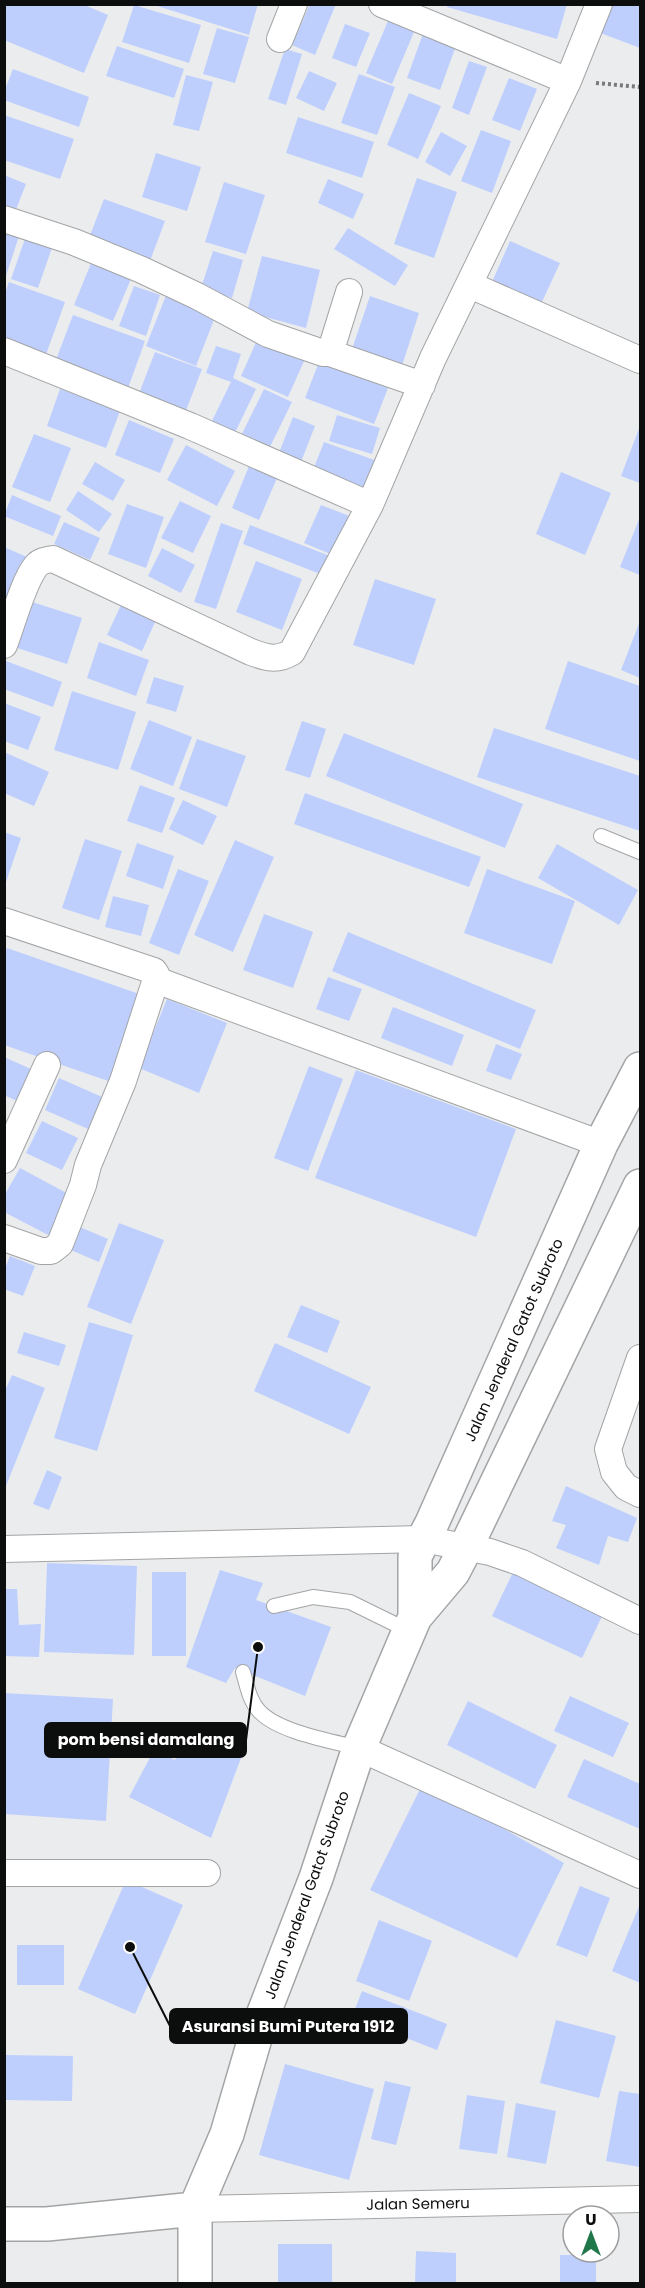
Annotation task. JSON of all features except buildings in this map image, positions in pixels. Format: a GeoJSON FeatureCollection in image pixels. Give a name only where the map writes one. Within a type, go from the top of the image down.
{"type":"FeatureCollection","features":[{"type":"Feature","properties":{"kind":"main road","name":"Jalan Jenderal Gatot Subroto"},"geometry":{"type":"LineString","coordinates":[[412,1624],[415,1556],[437,1512],[601,1144],[640,1069]]}},
{"type":"Feature","properties":{"kind":"main road","name":"Jalan Jenderal Gatot Subroto"},"geometry":{"type":"LineString","coordinates":[[195,2209],[227,2134],[258,2028],[316,1878],[359,1748],[412,1624],[453,1572],[465,1549],[640,1186]]}},
{"type":"Feature","properties":{"kind":"main road"},"geometry":{"type":"LineString","coordinates":[[4,2224],[47,2224],[195,2209],[195,2283]]}},
{"type":"Feature","properties":{"kind":"street"},"geometry":{"type":"LineString","coordinates":[[280,39],[294,4]]}},
{"type":"Feature","properties":{"kind":"street"},"geometry":{"type":"LineString","coordinates":[[382,4],[568,81]]}},
{"type":"Feature","properties":{"kind":"street"},"geometry":{"type":"LineString","coordinates":[[4,645],[29,578],[37,565],[45,560],[53,559],[251,652],[269,658],[283,657],[291,652],[370,505],[433,358],[568,81],[599,4]]}},
{"type":"Feature","properties":{"kind":"street"},"geometry":{"type":"LineString","coordinates":[[4,219],[74,242],[163,279],[268,334],[322,353],[330,353],[422,386]]}},
{"type":"Feature","properties":{"kind":"street"},"geometry":{"type":"LineString","coordinates":[[470,285],[640,360]]}},
{"type":"Feature","properties":{"kind":"street"},"geometry":{"type":"LineString","coordinates":[[330,353],[349,292]]}},
{"type":"Feature","properties":{"kind":"street"},"geometry":{"type":"LineString","coordinates":[[4,351],[190,426],[370,505]]}},
{"type":"Feature","properties":{"kind":"street"},"geometry":{"type":"LineString","coordinates":[[4,921],[154,971],[157,976],[123,1081],[94,1148],[83,1185],[60,1244],[51,1251],[41,1251],[4,1238]]}},
{"type":"Feature","properties":{"kind":"street"},"geometry":{"type":"LineString","coordinates":[[156,980],[601,1144]]}},
{"type":"Feature","properties":{"kind":"street"},"geometry":{"type":"LineString","coordinates":[[4,1160],[47,1065]]}},
{"type":"Feature","properties":{"kind":"street"},"geometry":{"type":"LineString","coordinates":[[640,1358],[608,1449],[614,1472],[626,1487],[640,1494]]}},
{"type":"Feature","properties":{"kind":"street"},"geometry":{"type":"LineString","coordinates":[[4,1549],[423,1539],[465,1549],[490,1552],[522,1563],[640,1621]]}},
{"type":"Feature","properties":{"kind":"street"},"geometry":{"type":"LineString","coordinates":[[359,1748],[640,1875]]}},
{"type":"Feature","properties":{"kind":"street"},"geometry":{"type":"LineString","coordinates":[[4,1873],[207,1873]]}},
{"type":"Feature","properties":{"kind":"street","name":"Jalan Semeru"},"geometry":{"type":"LineString","coordinates":[[195,2209],[640,2199]]}},
{"type":"Feature","properties":{"kind":"lane"},"geometry":{"type":"LineString","coordinates":[[601,836],[640,852]]}},
{"type":"Feature","properties":{"kind":"lane"},"geometry":{"type":"LineString","coordinates":[[274,1606],[314,1597],[350,1602],[412,1624]]}},
{"type":"Feature","properties":{"kind":"lane"},"geometry":{"type":"LineString","coordinates":[[243,1672],[249,1696],[259,1712],[288,1730],[359,1748]]}},
{"type":"Feature","properties":{"kind":"path"},"geometry":{"type":"LineString","coordinates":[[568,81],[640,87]]}},
{"type":"Feature","properties":{"kind":"place","name":"pom bensi damalang"},"geometry":{"type":"Point","coordinates":[258,1647]}},
{"type":"Feature","properties":{"kind":"place","name":"Asuransi Bumi Putera 1912"},"geometry":{"type":"Point","coordinates":[130,1947]}}]}
